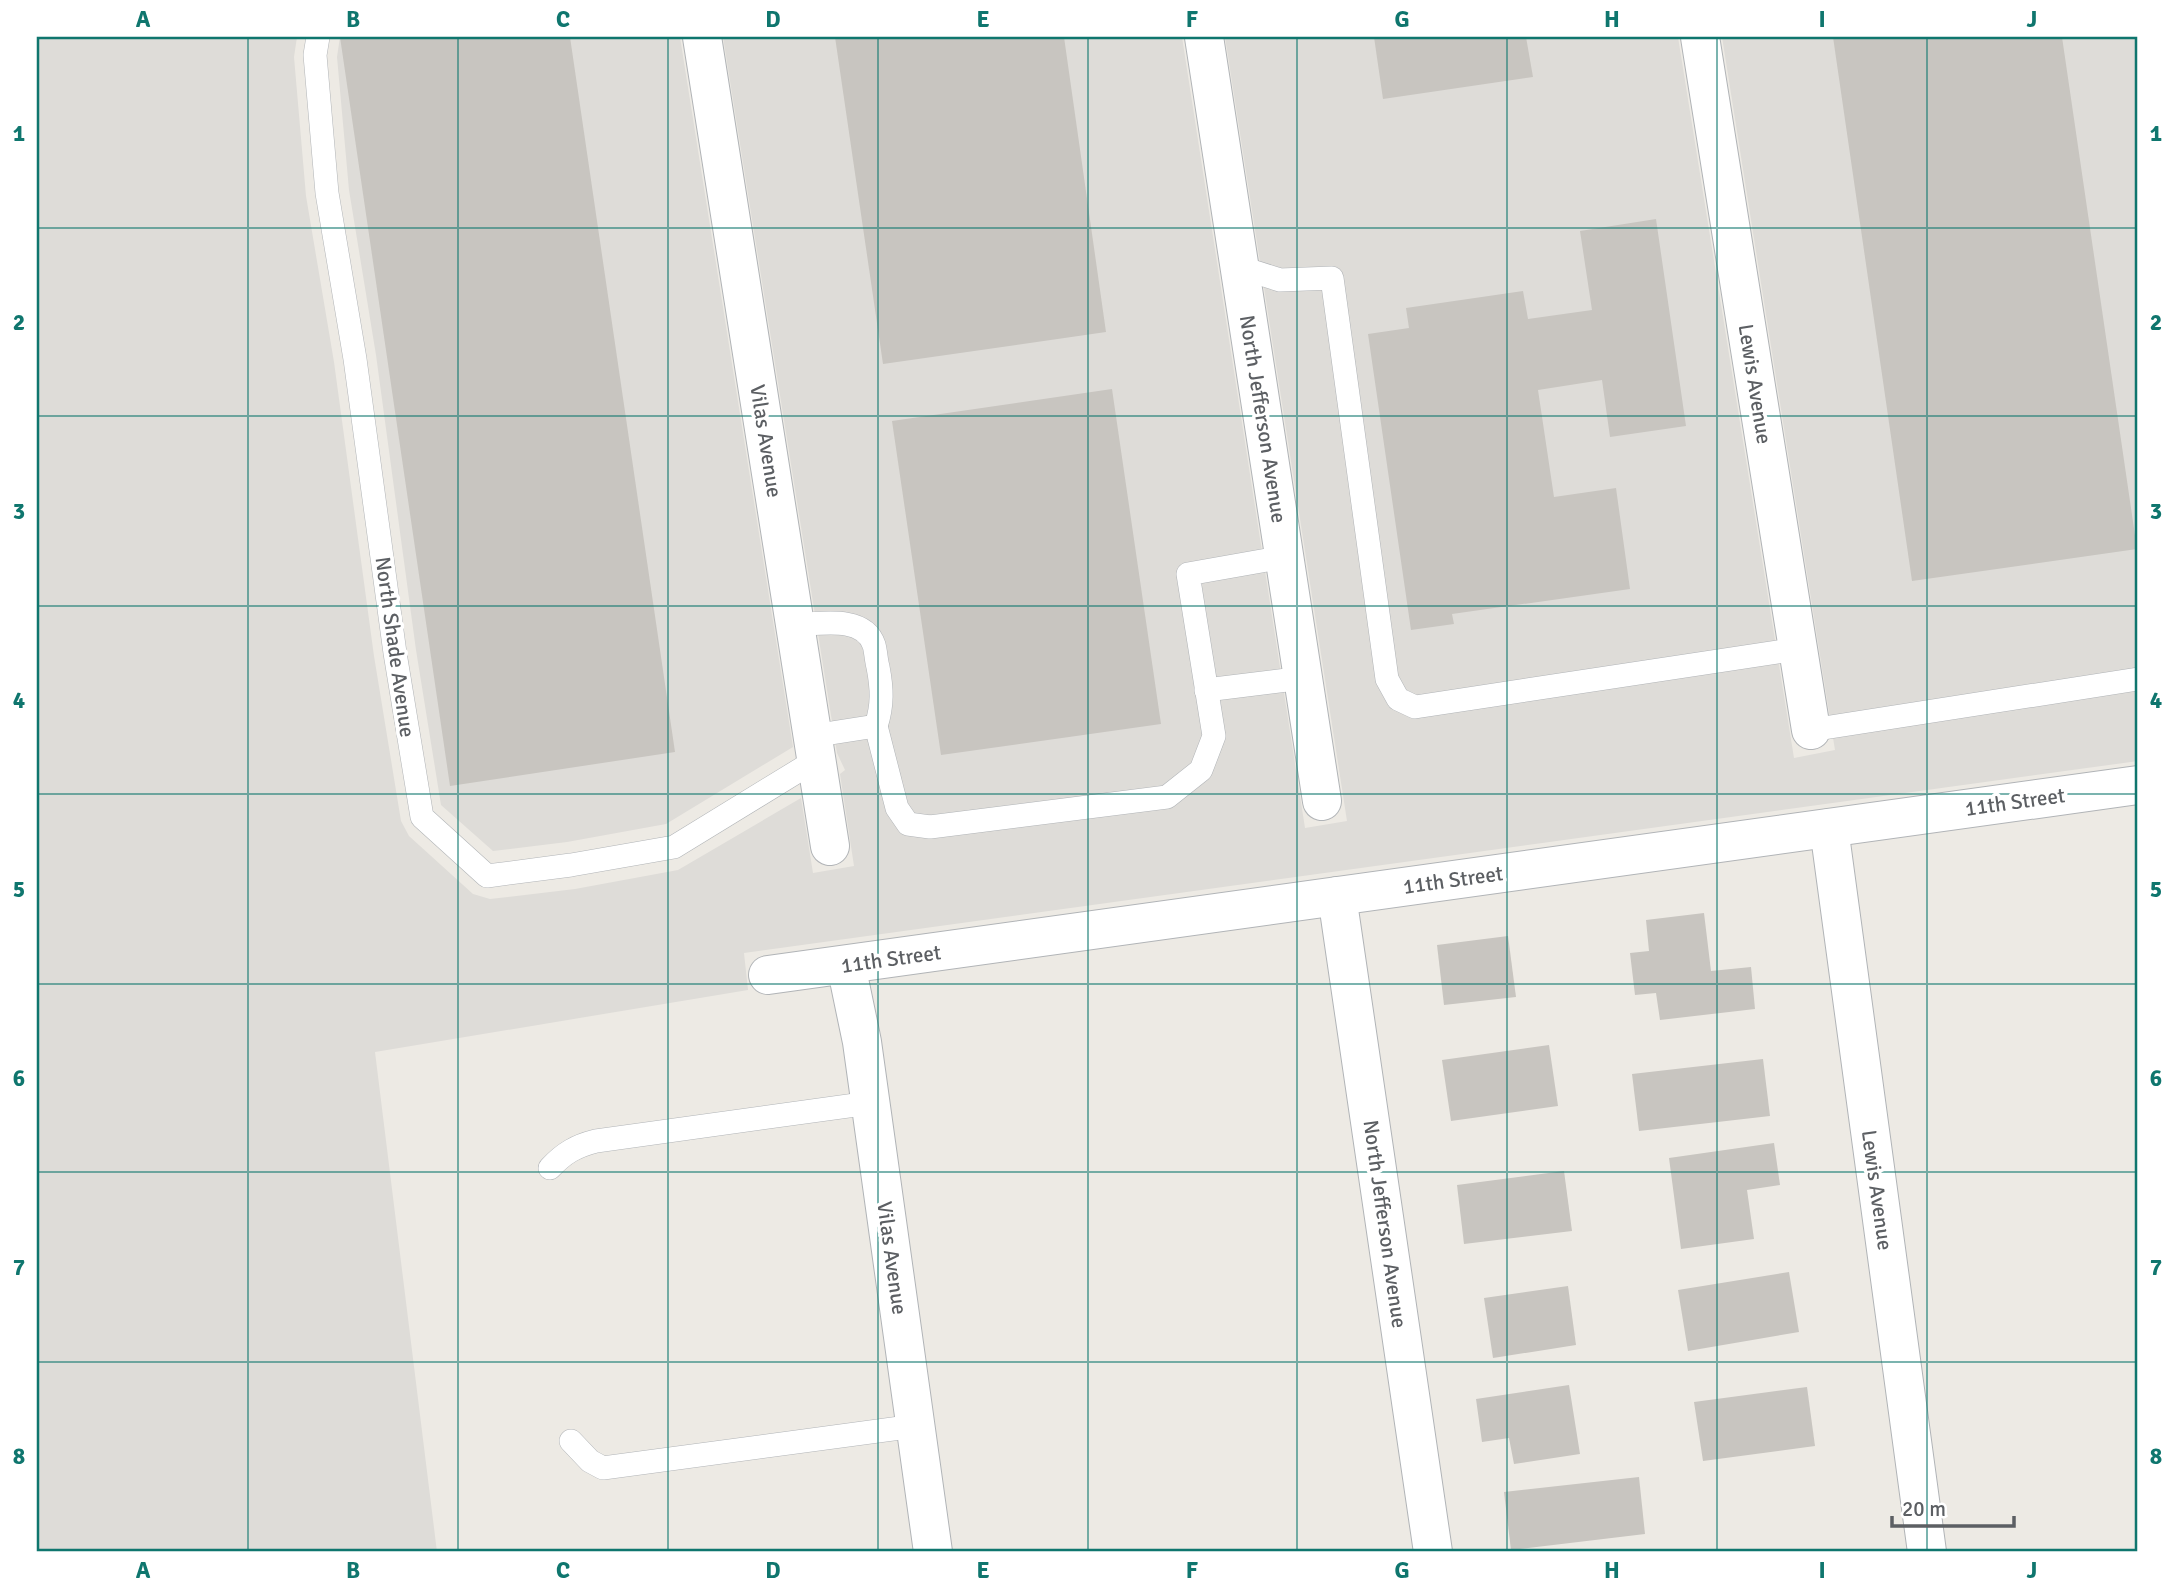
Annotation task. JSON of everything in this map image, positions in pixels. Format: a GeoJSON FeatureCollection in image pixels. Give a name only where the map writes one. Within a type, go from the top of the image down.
{"type":"FeatureCollection","features":[{"type":"Feature","properties":{"kind":"street","name":"Vilas Avenue"},"geometry":{"type":"LineString","coordinates":[[702,37],[830,846]]}},
{"type":"Feature","properties":{"kind":"street","name":"North Jefferson Avenue"},"geometry":{"type":"LineString","coordinates":[[1204,37],[1322,801]]}},
{"type":"Feature","properties":{"kind":"street","name":"Lewis Avenue"},"geometry":{"type":"LineString","coordinates":[[1700,37],[1811,730]]}},
{"type":"Feature","properties":{"kind":"street","name":"11th Street"},"geometry":{"type":"LineString","coordinates":[[768,975],[2138,785]]}},
{"type":"Feature","properties":{"kind":"street","name":"Lewis Avenue"},"geometry":{"type":"LineString","coordinates":[[1829,828],[1927,1552]]}},
{"type":"Feature","properties":{"kind":"street","name":"North Jefferson Avenue"},"geometry":{"type":"LineString","coordinates":[[1337,896],[1433,1552]]}},
{"type":"Feature","properties":{"kind":"street","name":"Vilas Avenue"},"geometry":{"type":"LineString","coordinates":[[846,965],[862,1042],[933,1552]]}},
{"type":"Feature","properties":{"kind":"lane","name":"North Shade Avenue"},"geometry":{"type":"LineString","coordinates":[[318,37],[315,55],[327,193],[355,359],[395,653],[422,817],[487,876],[674,847],[814,748]]}},
{"type":"Feature","properties":{"kind":"lane"},"geometry":{"type":"LineString","coordinates":[[1240,267],[1280,280],[1332,278],[1387,680],[1398,699],[1415,706],[1797,649]]}},
{"type":"Feature","properties":{"kind":"lane"},"geometry":{"type":"LineString","coordinates":[[796,625],[843,623],[861,629],[873,643],[882,707],[876,726],[897,808],[908,824],[930,827],[1167,797],[1201,771],[1214,736],[1188,574],[1284,557]]}},
{"type":"Feature","properties":{"kind":"lane"},"geometry":{"type":"LineString","coordinates":[[1206,690],[1303,677]]}},
{"type":"Feature","properties":{"kind":"lane"},"geometry":{"type":"LineString","coordinates":[[1811,730],[2138,679]]}},
{"type":"Feature","properties":{"kind":"lane"},"geometry":{"type":"LineString","coordinates":[[814,748],[876,726]]}},
{"type":"Feature","properties":{"kind":"lane"},"geometry":{"type":"LineString","coordinates":[[550,1168],[562,1155],[577,1145],[596,1141],[870,1103]]}},
{"type":"Feature","properties":{"kind":"lane"},"geometry":{"type":"LineString","coordinates":[[571,1441],[590,1461],[603,1468],[915,1426]]}},
{"type":"Feature","properties":{"kind":"shaded area"},"geometry":{"type":"Polygon","coordinates":[[[37,37],[297,37],[294,57],[306,196],[334,362],[374,656],[401,821],[409,836],[473,894],[490,899],[575,889],[678,870],[801,798],[813,873],[854,866],[840,774],[845,770],[837,753],[723,37],[1182,37],[1305,828],[1347,821],[1225,37],[1678,37],[1794,758],[1835,750],[1722,37],[2138,37],[2138,761],[744,953],[748,990],[375,1052],[437,1552],[37,1552],[37,37]]]}},
{"type":"Feature","properties":{"kind":"shaded area"},"geometry":{"type":"Polygon","coordinates":[[[340,37],[680,37],[793,747],[666,824],[567,842],[493,851],[441,805],[416,650],[376,355],[349,190],[337,57],[340,37]]]}},
{"type":"Feature","properties":{"kind":"building"},"geometry":{"type":"Polygon","coordinates":[[[340,37],[570,37],[675,752],[450,786],[340,37]]]}},
{"type":"Feature","properties":{"kind":"building"},"geometry":{"type":"Polygon","coordinates":[[[835,37],[1064,37],[1106,332],[883,364],[835,37]]]}},
{"type":"Feature","properties":{"kind":"building"},"geometry":{"type":"Polygon","coordinates":[[[1374,37],[1526,37],[1533,77],[1383,99],[1374,37]]]}},
{"type":"Feature","properties":{"kind":"building"},"geometry":{"type":"Polygon","coordinates":[[[1833,37],[2062,37],[2137,549],[1912,581],[1833,37]]]}},
{"type":"Feature","properties":{"kind":"building"},"geometry":{"type":"Polygon","coordinates":[[[1656,219],[1686,426],[1610,437],[1602,380],[1538,390],[1554,497],[1616,488],[1630,589],[1452,614],[1454,624],[1411,630],[1368,334],[1409,328],[1406,308],[1523,291],[1528,319],[1592,310],[1580,231],[1656,219]]]}},
{"type":"Feature","properties":{"kind":"building"},"geometry":{"type":"Polygon","coordinates":[[[1112,389],[1161,724],[941,755],[892,421],[1112,389]]]}},
{"type":"Feature","properties":{"kind":"building"},"geometry":{"type":"Polygon","coordinates":[[[1704,913],[1711,971],[1751,967],[1755,1009],[1660,1020],[1656,993],[1635,995],[1630,953],[1649,951],[1646,920],[1704,913]]]}},
{"type":"Feature","properties":{"kind":"building"},"geometry":{"type":"Polygon","coordinates":[[[1508,936],[1516,997],[1444,1005],[1437,945],[1508,936]]]}},
{"type":"Feature","properties":{"kind":"building"},"geometry":{"type":"Polygon","coordinates":[[[1549,1045],[1558,1106],[1451,1121],[1442,1060],[1549,1045]]]}},
{"type":"Feature","properties":{"kind":"building"},"geometry":{"type":"Polygon","coordinates":[[[1763,1059],[1770,1116],[1639,1131],[1632,1074],[1763,1059]]]}},
{"type":"Feature","properties":{"kind":"building"},"geometry":{"type":"Polygon","coordinates":[[[1774,1143],[1780,1185],[1747,1190],[1754,1239],[1681,1249],[1669,1158],[1774,1143]]]}},
{"type":"Feature","properties":{"kind":"building"},"geometry":{"type":"Polygon","coordinates":[[[1564,1171],[1572,1231],[1464,1244],[1457,1185],[1564,1171]]]}},
{"type":"Feature","properties":{"kind":"building"},"geometry":{"type":"Polygon","coordinates":[[[1789,1272],[1799,1332],[1688,1351],[1678,1290],[1789,1272]]]}},
{"type":"Feature","properties":{"kind":"building"},"geometry":{"type":"Polygon","coordinates":[[[1568,1286],[1576,1345],[1493,1358],[1484,1298],[1568,1286]]]}},
{"type":"Feature","properties":{"kind":"building"},"geometry":{"type":"Polygon","coordinates":[[[1569,1385],[1580,1454],[1514,1464],[1509,1438],[1482,1442],[1476,1399],[1569,1385]]]}},
{"type":"Feature","properties":{"kind":"building"},"geometry":{"type":"Polygon","coordinates":[[[1807,1387],[1815,1446],[1703,1461],[1694,1402],[1807,1387]]]}},
{"type":"Feature","properties":{"kind":"building"},"geometry":{"type":"Polygon","coordinates":[[[1639,1477],[1645,1534],[1511,1550],[1504,1492],[1639,1477]]]}}]}
